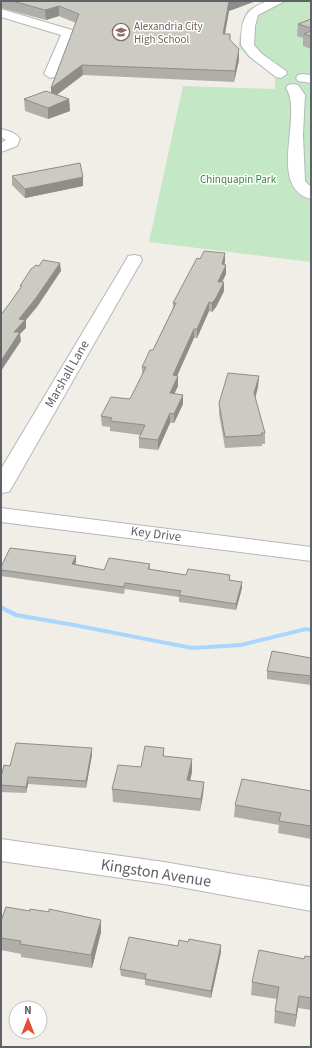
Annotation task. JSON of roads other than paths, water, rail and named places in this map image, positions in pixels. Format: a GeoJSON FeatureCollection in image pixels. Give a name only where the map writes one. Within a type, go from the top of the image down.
{"type":"FeatureCollection","features":[{"type":"Feature","properties":{"kind":"street"},"geometry":{"type":"LineString","coordinates":[[279,1],[255,10],[251,15],[247,44],[252,53],[277,69],[281,74]]}},
{"type":"Feature","properties":{"kind":"street"},"geometry":{"type":"LineString","coordinates":[[1,13],[68,33],[50,74]]}},
{"type":"Feature","properties":{"kind":"street"},"geometry":{"type":"LineString","coordinates":[[268,79],[281,74],[293,75],[297,83],[296,176],[298,185],[311,194]]}},
{"type":"Feature","properties":{"kind":"street"},"geometry":{"type":"LineString","coordinates":[[1,133],[8,134],[13,139],[12,143],[1,148]]}},
{"type":"Feature","properties":{"kind":"street","name":"Marshall Lane"},"geometry":{"type":"LineString","coordinates":[[1,487],[134,260]]}},
{"type":"Feature","properties":{"kind":"street","name":"Key Drive"},"geometry":{"type":"LineString","coordinates":[[1,515],[311,554]]}},
{"type":"Feature","properties":{"kind":"street","name":"Kingston Avenue"},"geometry":{"type":"LineString","coordinates":[[1,850],[164,873],[311,900]]}},
{"type":"Feature","properties":{"kind":"waterway"},"geometry":{"type":"LineString","coordinates":[[1,607],[15,615],[192,648],[241,645],[306,629],[311,630]]}},
{"type":"Feature","properties":{"kind":"place","name":"Alexandria City High School"},"geometry":{"type":"Point","coordinates":[121,32]}},
{"type":"Feature","properties":{"kind":"park label","name":"Chinquapin Park"},"geometry":{"type":"Point","coordinates":[238,179]}}]}
